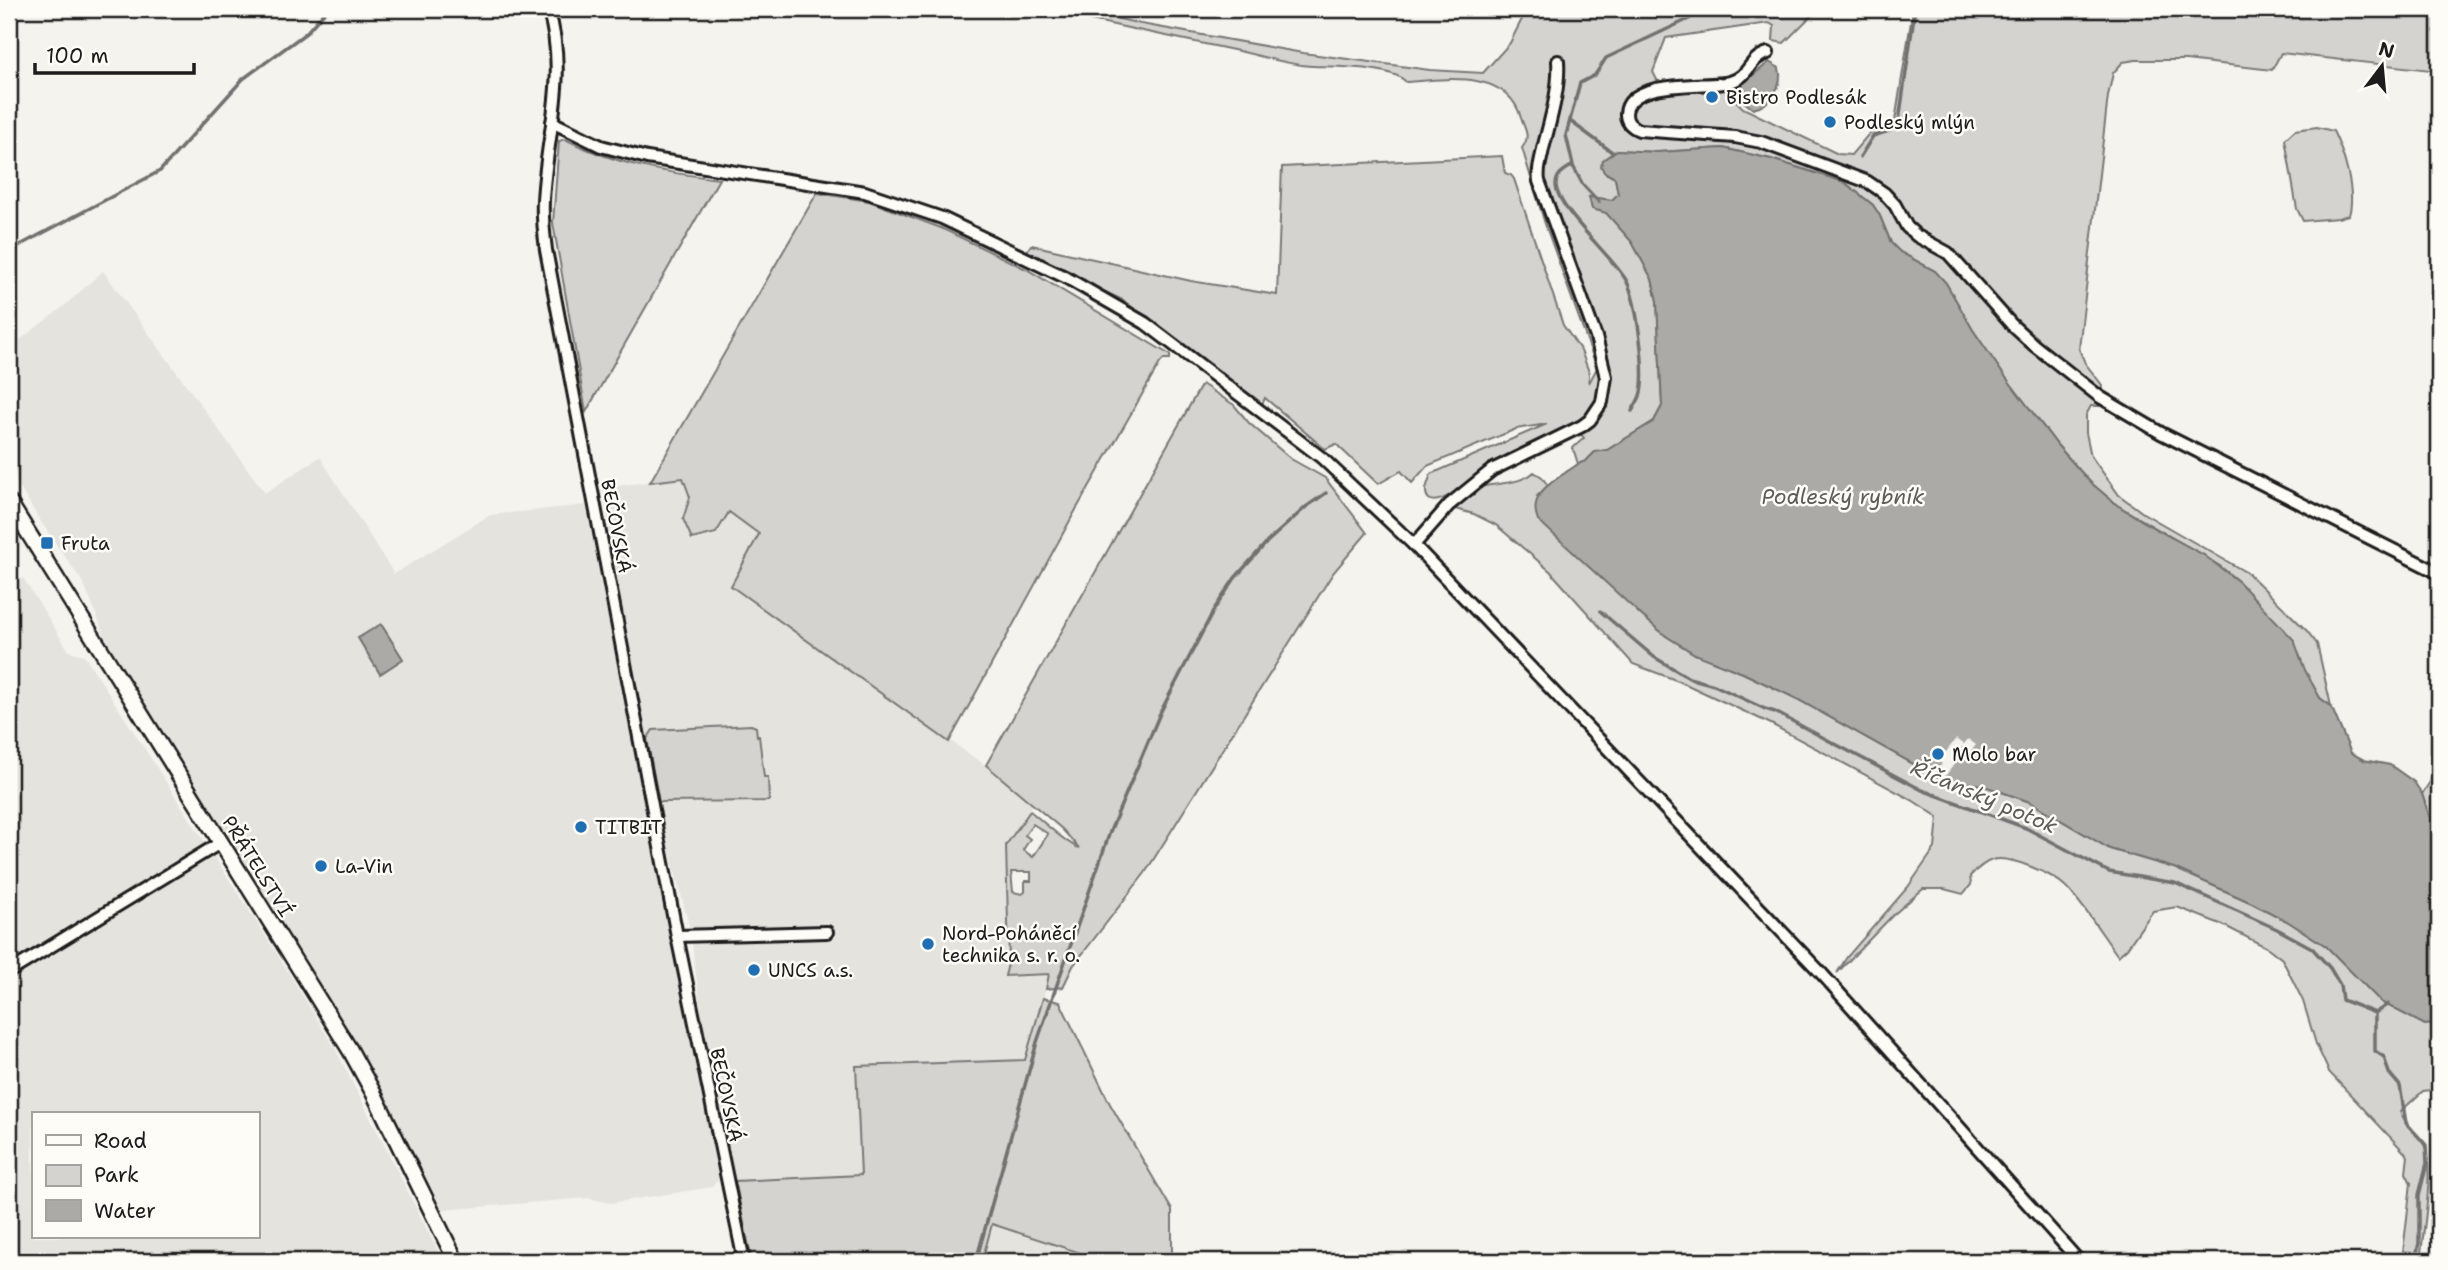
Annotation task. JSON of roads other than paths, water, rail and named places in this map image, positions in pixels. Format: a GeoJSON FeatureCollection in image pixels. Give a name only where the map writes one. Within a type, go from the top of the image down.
{"type":"FeatureCollection","features":[{"type":"Feature","properties":{"kind":"main road","name":"PŘÁTELSTVÍ"},"geometry":{"type":"LineString","coordinates":[[9,502],[350,1050],[456,1261]]}},
{"type":"Feature","properties":{"kind":"street","name":"BEČOVSKÁ"},"geometry":{"type":"LineString","coordinates":[[548,9],[554,30],[558,65],[542,204],[546,250],[677,936],[744,1261]]}},
{"type":"Feature","properties":{"kind":"street"},"geometry":{"type":"LineString","coordinates":[[1768,52],[1757,56],[1746,73],[1727,83],[1669,87],[1642,94],[1631,102],[1627,120],[1633,128],[1650,132],[1735,137],[1761,142],[1868,182],[1890,199],[1907,227],[1917,236],[1948,253],[2012,325],[2100,397],[2161,433],[2439,573]]}},
{"type":"Feature","properties":{"kind":"street"},"geometry":{"type":"LineString","coordinates":[[1415,545],[1449,505],[1492,470],[1582,426],[1590,420],[1602,402],[1605,377],[1596,337],[1537,169],[1543,153],[1559,74],[1558,61]]}},
{"type":"Feature","properties":{"kind":"street"},"geometry":{"type":"LineString","coordinates":[[552,122],[601,146],[647,158],[865,192],[942,218],[1067,278],[1145,323],[1300,441],[1352,485],[1415,545],[1824,975],[2079,1261]]}},
{"type":"Feature","properties":{"kind":"street"},"geometry":{"type":"LineString","coordinates":[[9,972],[220,843]]}},
{"type":"Feature","properties":{"kind":"street"},"geometry":{"type":"LineString","coordinates":[[677,936],[827,932]]}},
{"type":"Feature","properties":{"kind":"water"},"geometry":{"type":"Polygon","coordinates":[[[1769,62],[1779,68],[1777,88],[1765,104],[1753,109],[1736,96],[1740,86],[1769,62]]]}},
{"type":"Feature","properties":{"kind":"water","name":"Podleský rybník"},"geometry":{"type":"Polygon","coordinates":[[[1723,148],[1771,159],[1844,182],[1873,205],[1891,243],[1900,252],[1935,271],[1946,283],[2001,371],[2058,446],[2090,482],[2117,505],[2204,555],[2239,582],[2294,640],[2305,670],[2320,698],[2331,706],[2351,753],[2364,760],[2390,765],[2414,782],[2422,794],[2439,846],[2439,1022],[2425,1025],[2381,1002],[2326,946],[2252,903],[2174,868],[2110,849],[2030,802],[1982,785],[1942,780],[1797,699],[1695,654],[1666,636],[1641,615],[1538,520],[1535,510],[1537,501],[1546,487],[1595,452],[1607,450],[1654,421],[1662,406],[1657,301],[1652,279],[1632,242],[1606,213],[1592,209],[1589,197],[1612,200],[1618,194],[1615,178],[1604,172],[1601,166],[1603,160],[1617,150],[1658,152],[1723,148]]]}},
{"type":"Feature","properties":{"kind":"water"},"geometry":{"type":"Polygon","coordinates":[[[381,624],[403,659],[380,674],[358,638],[381,624]]]}},
{"type":"Feature","properties":{"kind":"waterway"},"geometry":{"type":"LineString","coordinates":[[9,251],[160,171],[243,79],[306,33],[327,9]]}},
{"type":"Feature","properties":{"kind":"waterway","name":"Říčanský potok"},"geometry":{"type":"LineString","coordinates":[[1632,411],[1642,386],[1642,355],[1630,290],[1619,270],[1565,207],[1556,181],[1573,165],[1566,135],[1580,83],[1595,75],[1606,58],[1710,9]]}},
{"type":"Feature","properties":{"kind":"waterway","name":"Říčanský potok"},"geometry":{"type":"LineString","coordinates":[[1769,9],[1787,9]]}},
{"type":"Feature","properties":{"kind":"waterway"},"geometry":{"type":"LineString","coordinates":[[1860,157],[1873,136],[1889,131],[1899,121],[1915,9]]}},
{"type":"Feature","properties":{"kind":"waterway"},"geometry":{"type":"LineString","coordinates":[[1570,121],[1612,152]]}},
{"type":"Feature","properties":{"kind":"waterway"},"geometry":{"type":"LineString","coordinates":[[1573,166],[1583,185],[1599,202]]}},
{"type":"Feature","properties":{"kind":"waterway"},"geometry":{"type":"LineString","coordinates":[[976,1261],[1037,1042],[1111,829],[1161,711],[1215,608],[1235,578],[1267,542],[1326,493]]}},
{"type":"Feature","properties":{"kind":"waterway","name":"Říčanský potok"},"geometry":{"type":"LineString","coordinates":[[1600,611],[1654,657],[1689,678],[1714,685],[1775,712],[1922,790],[2026,828],[2109,872],[2175,883],[2277,929],[2312,948],[2330,968],[2340,985],[2342,1000],[2375,1013],[2375,1051],[2384,1057],[2389,1073],[2400,1086],[2406,1123],[2426,1145],[2427,1163],[2419,1195],[2419,1243],[2415,1261]]}},
{"type":"Feature","properties":{"kind":"waterway"},"geometry":{"type":"LineString","coordinates":[[2375,1013],[2388,1004]]}},
{"type":"Feature","properties":{"kind":"place","name":"Bistro Podlesák"},"geometry":{"type":"Point","coordinates":[1712,97]}},
{"type":"Feature","properties":{"kind":"place","name":"Podleský mlýn"},"geometry":{"type":"Point","coordinates":[1830,122]}},
{"type":"Feature","properties":{"kind":"place","name":"Fruta"},"geometry":{"type":"Point","coordinates":[47,543]}},
{"type":"Feature","properties":{"kind":"place","name":"Molo bar"},"geometry":{"type":"Point","coordinates":[1938,754]}},
{"type":"Feature","properties":{"kind":"place","name":"TITBIT"},"geometry":{"type":"Point","coordinates":[581,827]}},
{"type":"Feature","properties":{"kind":"place","name":"La-Vin"},"geometry":{"type":"Point","coordinates":[321,866]}},
{"type":"Feature","properties":{"kind":"place","name":"Nord-Poháněcí technika s. r. o."},"geometry":{"type":"Point","coordinates":[928,944]}},
{"type":"Feature","properties":{"kind":"place","name":"UNCS a.s."},"geometry":{"type":"Point","coordinates":[754,970]}}]}
